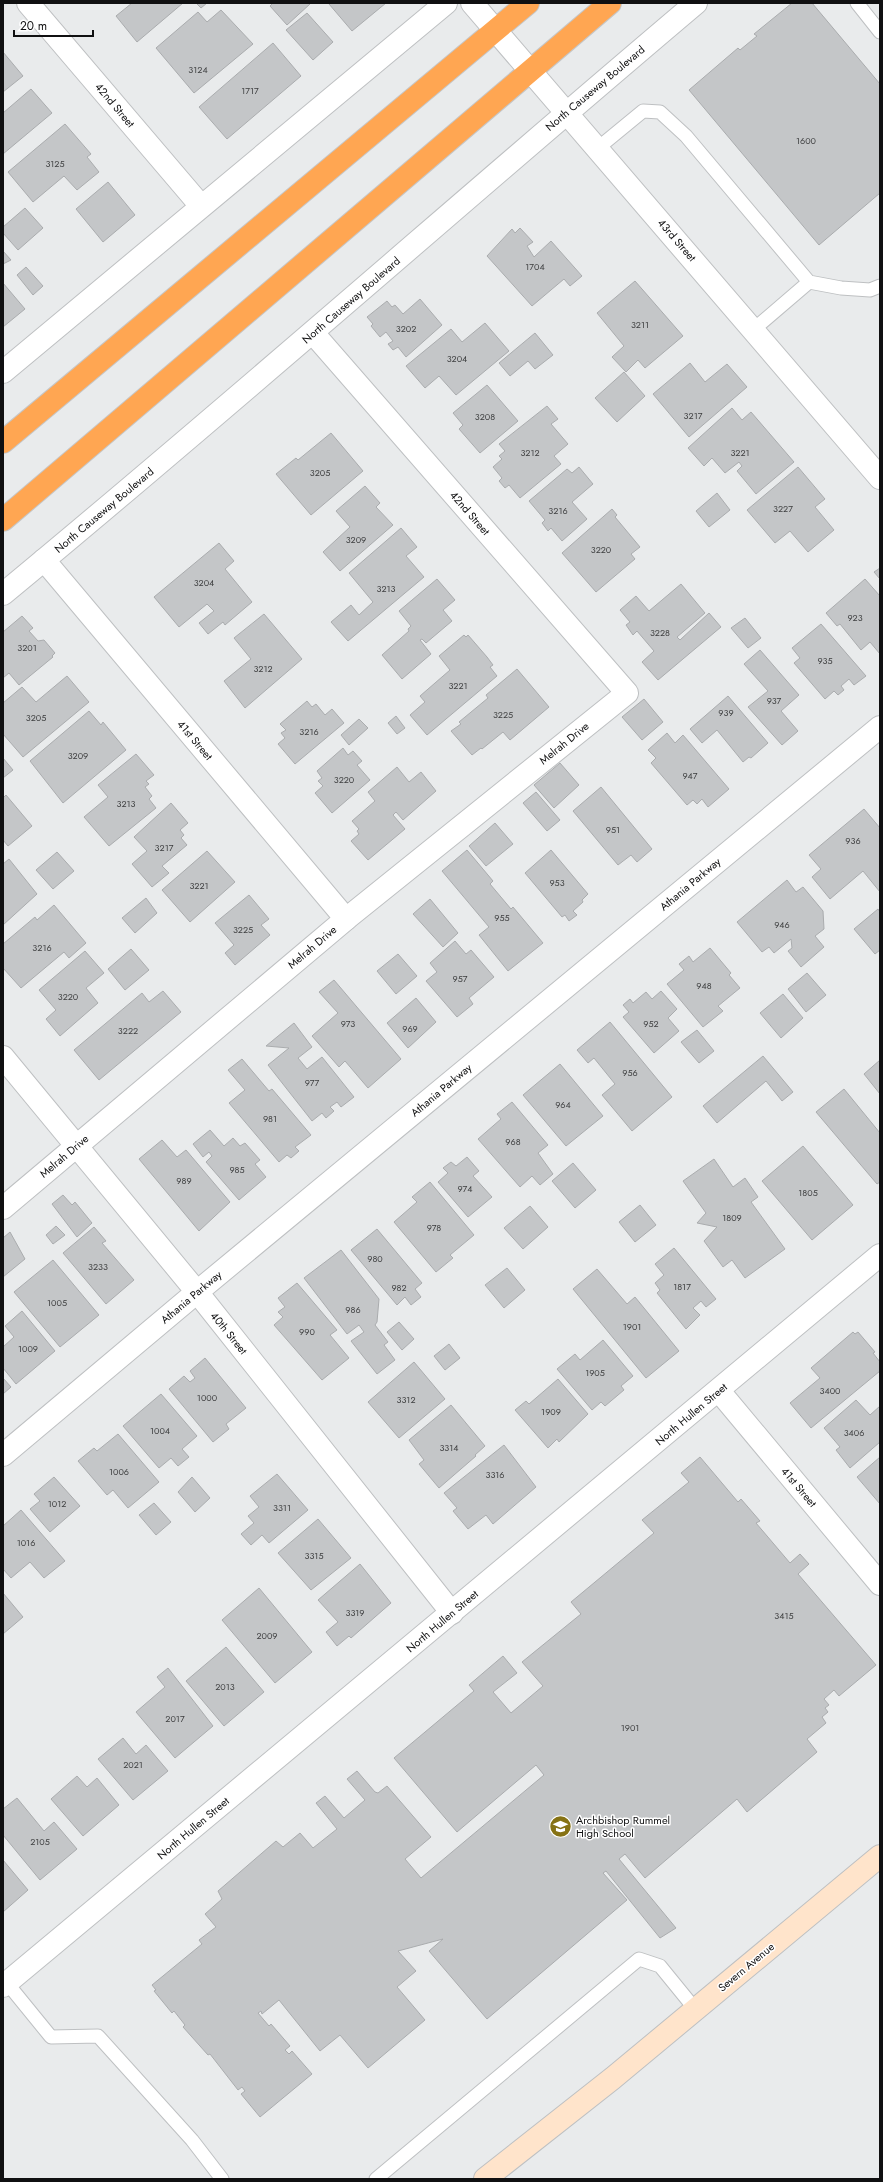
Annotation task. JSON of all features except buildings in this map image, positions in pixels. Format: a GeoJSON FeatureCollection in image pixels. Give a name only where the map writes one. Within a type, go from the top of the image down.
{"type":"FeatureCollection","features":[{"type":"Feature","properties":{"kind":"highway"},"geometry":{"type":"LineString","coordinates":[[3,442],[528,3]]}},
{"type":"Feature","properties":{"kind":"highway"},"geometry":{"type":"LineString","coordinates":[[3,520],[610,3]]}},
{"type":"Feature","properties":{"kind":"street","name":"42nd Street"},"geometry":{"type":"LineString","coordinates":[[28,3],[201,206]]}},
{"type":"Feature","properties":{"kind":"street"},"geometry":{"type":"LineString","coordinates":[[3,372],[446,3]]}},
{"type":"Feature","properties":{"kind":"street","name":"43rd Street"},"geometry":{"type":"LineString","coordinates":[[472,3],[880,478]]}},
{"type":"Feature","properties":{"kind":"street","name":"North Causeway Boulevard"},"geometry":{"type":"LineString","coordinates":[[3,594],[313,333],[567,112],[696,3]]}},
{"type":"Feature","properties":{"kind":"street","name":"42nd Street"},"geometry":{"type":"LineString","coordinates":[[313,333],[627,693]]}},
{"type":"Feature","properties":{"kind":"street","name":"41st Street"},"geometry":{"type":"LineString","coordinates":[[44,560],[346,919]]}},
{"type":"Feature","properties":{"kind":"street","name":"Melrah Drive"},"geometry":{"type":"LineString","coordinates":[[3,1208],[346,919],[627,693]]}},
{"type":"Feature","properties":{"kind":"street","name":"Athania Parkway"},"geometry":{"type":"LineString","coordinates":[[3,1455],[197,1292],[880,727]]}},
{"type":"Feature","properties":{"kind":"street","name":"40th Street"},"geometry":{"type":"LineString","coordinates":[[3,1057],[197,1292],[452,1613]]}},
{"type":"Feature","properties":{"kind":"street","name":"North Hullen Street"},"geometry":{"type":"LineString","coordinates":[[5,1984],[880,1255]]}},
{"type":"Feature","properties":{"kind":"street","name":"41st Street"},"geometry":{"type":"LineString","coordinates":[[719,1390],[880,1584]]}},
{"type":"Feature","properties":{"kind":"street","name":"Severn Avenue"},"geometry":{"type":"LineString","coordinates":[[485,2179],[613,2078],[880,1856]]}},
{"type":"Feature","properties":{"kind":"street","name":"Severn Avenue"},"geometry":{"type":"LineString","coordinates":[[498,2179],[613,2078]]}},
{"type":"Feature","properties":{"kind":"lane"},"geometry":{"type":"LineString","coordinates":[[857,3],[880,32]]}},
{"type":"Feature","properties":{"kind":"lane"},"geometry":{"type":"LineString","coordinates":[[598,148],[643,111],[660,112],[686,136],[809,282],[841,288],[870,290],[880,286]]}},
{"type":"Feature","properties":{"kind":"lane"},"geometry":{"type":"LineString","coordinates":[[753,330],[809,282]]}},
{"type":"Feature","properties":{"kind":"lane"},"geometry":{"type":"LineString","coordinates":[[376,2179],[639,1959],[660,1966],[696,2009]]}},
{"type":"Feature","properties":{"kind":"lane"},"geometry":{"type":"LineString","coordinates":[[5,1984],[51,2037],[98,2036],[192,2140],[222,2179]]}},
{"type":"Feature","properties":{"kind":"place","name":"Archbishop Rummel High School"},"geometry":{"type":"Point","coordinates":[560,1826]}}]}
